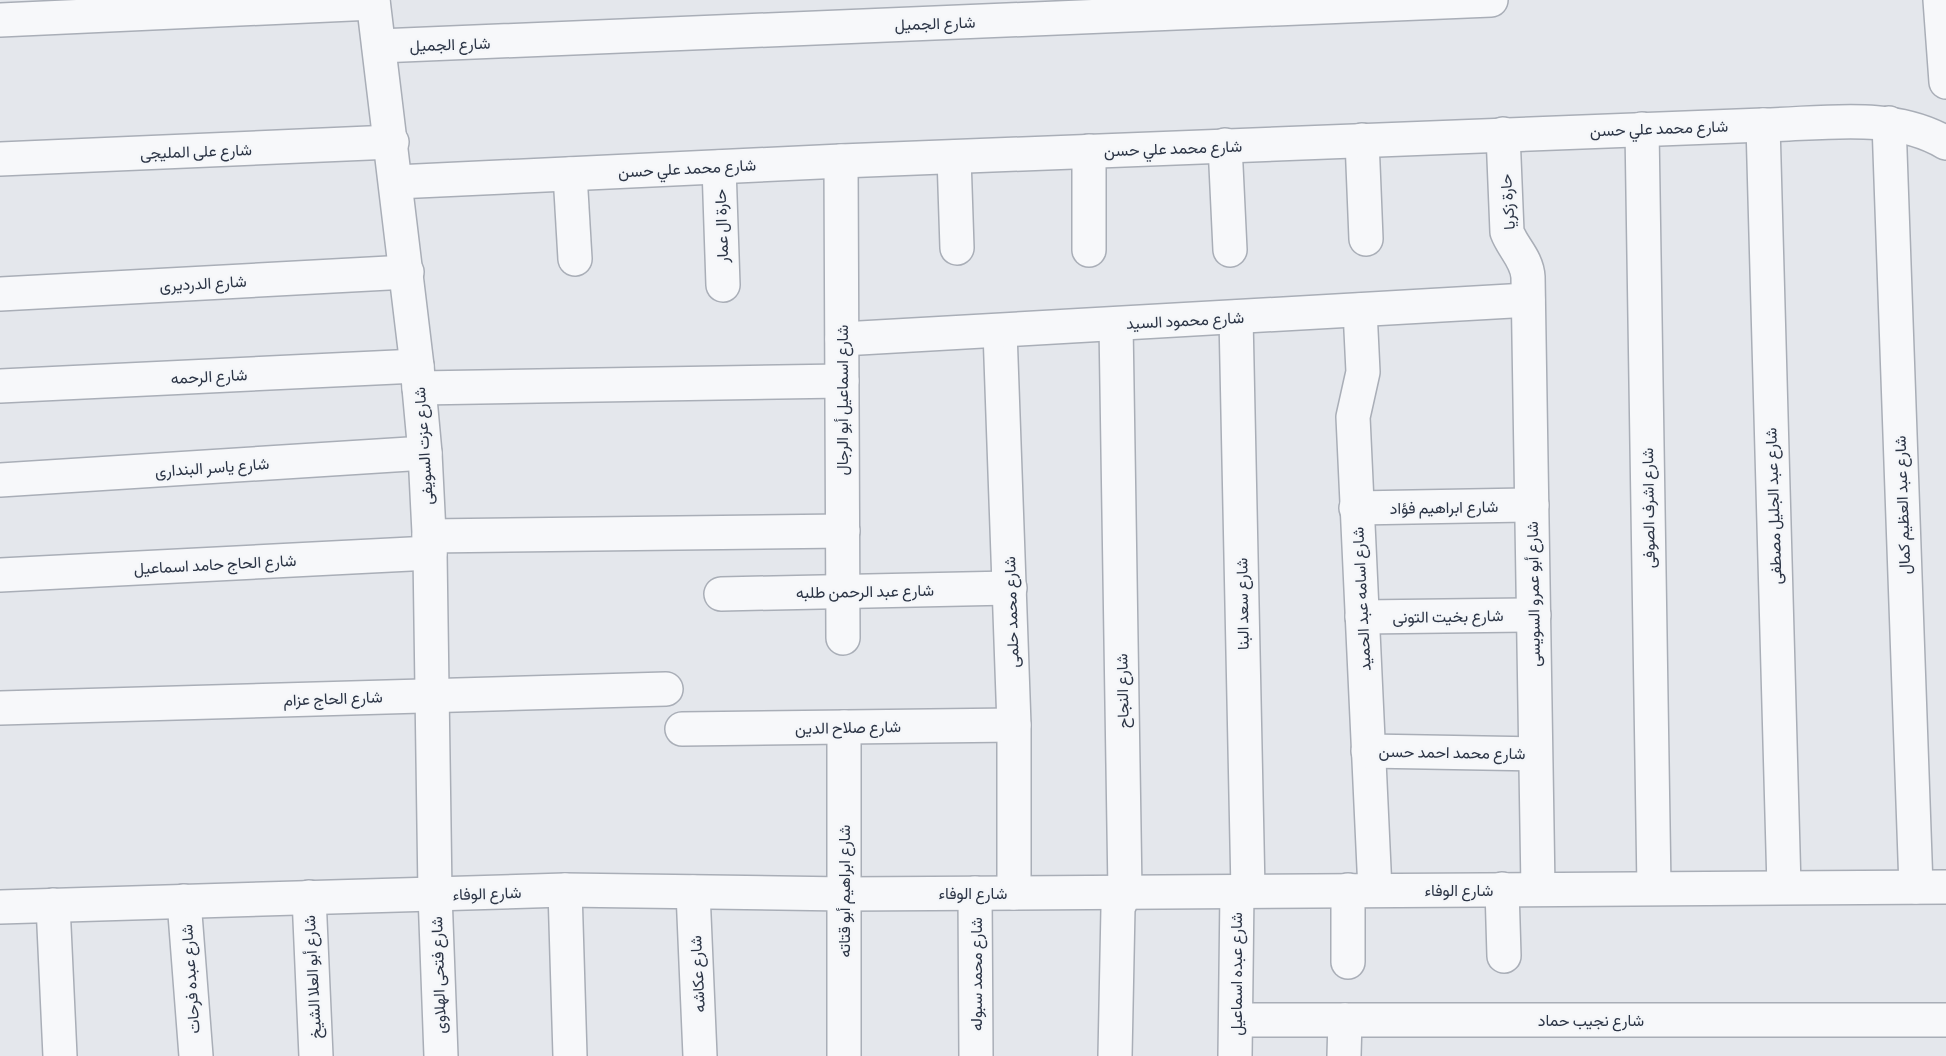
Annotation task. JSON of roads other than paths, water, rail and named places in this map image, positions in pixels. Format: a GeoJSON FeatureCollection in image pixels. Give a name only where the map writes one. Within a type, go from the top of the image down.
{"type":"FeatureCollection","features":[{"type":"Feature","properties":{"kind":"street","name":"شارع الجميل"},"geometry":{"type":"LineString","coordinates":[[379,46],[1491,0]]}},
{"type":"Feature","properties":{"kind":"street"},"geometry":{"type":"LineString","coordinates":[[1940,0],[1946,82]]}},
{"type":"Feature","properties":{"kind":"street","name":"شارع عزت السويفى"},"geometry":{"type":"LineString","coordinates":[[373,1],[407,272],[425,453],[430,545],[435,894]]}},
{"type":"Feature","properties":{"kind":"street"},"geometry":{"type":"LineString","coordinates":[[0,20],[373,1]]}},
{"type":"Feature","properties":{"kind":"street","name":"شارع محمد علي حسن"},"geometry":{"type":"LineString","coordinates":[[396,182],[841,161],[1762,125],[1889,123],[1921,130],[1946,142]]}},
{"type":"Feature","properties":{"kind":"street","name":"شارع عبد العظيم كمال"},"geometry":{"type":"LineString","coordinates":[[1889,123],[1931,887]]}},
{"type":"Feature","properties":{"kind":"street","name":"شارع عبد الجليل مصطفى"},"geometry":{"type":"LineString","coordinates":[[1762,125],[1784,887]]}},
{"type":"Feature","properties":{"kind":"street","name":"شارع اشرف الصوفى"},"geometry":{"type":"LineString","coordinates":[[1642,129],[1654,888]]}},
{"type":"Feature","properties":{"kind":"street","name":"حارة زكريا"},"geometry":{"type":"LineString","coordinates":[[1503,134],[1508,232],[1511,243],[1527,268],[1528,300]]}},
{"type":"Feature","properties":{"kind":"street"},"geometry":{"type":"LineString","coordinates":[[1362,140],[1366,239]]}},
{"type":"Feature","properties":{"kind":"street","name":"شارع على المليجى"},"geometry":{"type":"LineString","coordinates":[[0,159],[392,142]]}},
{"type":"Feature","properties":{"kind":"street"},"geometry":{"type":"LineString","coordinates":[[1224,146],[1230,250]]}},
{"type":"Feature","properties":{"kind":"street"},"geometry":{"type":"LineString","coordinates":[[1089,151],[1089,250]]}},
{"type":"Feature","properties":{"kind":"street"},"geometry":{"type":"LineString","coordinates":[[954,157],[957,248]]}},
{"type":"Feature","properties":{"kind":"street","name":"شارع اسماعيل أبو الرجال"},"geometry":{"type":"LineString","coordinates":[[841,161],[843,638]]}},
{"type":"Feature","properties":{"kind":"street","name":"حارة ال عمار"},"geometry":{"type":"LineString","coordinates":[[719,167],[723,285]]}},
{"type":"Feature","properties":{"kind":"street"},"geometry":{"type":"LineString","coordinates":[[570,174],[575,260]]}},
{"type":"Feature","properties":{"kind":"street","name":"شارع الدرديرى"},"geometry":{"type":"LineString","coordinates":[[0,294],[407,272]]}},
{"type":"Feature","properties":{"kind":"street","name":"شارع محمود السيد"},"geometry":{"type":"LineString","coordinates":[[842,339],[1528,300]]}},
{"type":"Feature","properties":{"kind":"street","name":"شارع أبو عمرو السويسى"},"geometry":{"type":"LineString","coordinates":[[1528,300],[1538,889]]}},
{"type":"Feature","properties":{"kind":"street","name":"شارع اسامه عبد الحميد"},"geometry":{"type":"LineString","coordinates":[[1348,962],[1361,890],[1368,751],[1353,417],[1363,372],[1360,310]]}},
{"type":"Feature","properties":{"kind":"street","name":"شارع سعد البنا"},"geometry":{"type":"LineString","coordinates":[[1236,317],[1242,891]]}},
{"type":"Feature","properties":{"kind":"street","name":"شارع النجاح"},"geometry":{"type":"LineString","coordinates":[[1115,1056],[1118,908],[1125,892],[1116,324]]}},
{"type":"Feature","properties":{"kind":"street","name":"شارع محمد حلمى"},"geometry":{"type":"LineString","coordinates":[[1000,331],[1014,724],[1014,893]]}},
{"type":"Feature","properties":{"kind":"street","name":"شارع الرحمه"},"geometry":{"type":"LineString","coordinates":[[0,386],[418,377],[842,381]]}},
{"type":"Feature","properties":{"kind":"street","name":"شارع ياسر البندارى"},"geometry":{"type":"LineString","coordinates":[[0,480],[425,453]]}},
{"type":"Feature","properties":{"kind":"street","name":"شارع ابراهيم فؤاد"},"geometry":{"type":"LineString","coordinates":[[1356,508],[1532,505]]}},
{"type":"Feature","properties":{"kind":"street","name":"شارع الحاج حامد اسماعيل"},"geometry":{"type":"LineString","coordinates":[[0,575],[430,545],[843,531]]}},
{"type":"Feature","properties":{"kind":"street","name":"شارع عبد الرحمن طلبه"},"geometry":{"type":"LineString","coordinates":[[721,594],[1010,588]]}},
{"type":"Feature","properties":{"kind":"street","name":"شارع بخيت التونى"},"geometry":{"type":"LineString","coordinates":[[1362,617],[1534,615]]}},
{"type":"Feature","properties":{"kind":"street","name":"شارع الحاج عزام"},"geometry":{"type":"LineString","coordinates":[[0,708],[666,689]]}},
{"type":"Feature","properties":{"kind":"street","name":"شارع صلاح الدين"},"geometry":{"type":"LineString","coordinates":[[682,729],[1014,724]]}},
{"type":"Feature","properties":{"kind":"street","name":"شارع ابراهيم أبو قتاته"},"geometry":{"type":"LineString","coordinates":[[844,727],[844,1056]]}},
{"type":"Feature","properties":{"kind":"street","name":"شارع محمد احمد حسن"},"geometry":{"type":"LineString","coordinates":[[1368,751],[1535,754]]}},
{"type":"Feature","properties":{"kind":"street","name":"شارع الوفاء"},"geometry":{"type":"LineString","coordinates":[[0,907],[565,890],[844,894],[1931,887]]}},
{"type":"Feature","properties":{"kind":"street"},"geometry":{"type":"LineString","coordinates":[[565,890],[570,1056]]}},
{"type":"Feature","properties":{"kind":"street"},"geometry":{"type":"LineString","coordinates":[[1502,890],[1504,956]]}},
{"type":"Feature","properties":{"kind":"street","name":"شارع عبده اسماعيل"},"geometry":{"type":"LineString","coordinates":[[1235,1056],[1242,891]]}},
{"type":"Feature","properties":{"kind":"street","name":"شارع عكاشه"},"geometry":{"type":"LineString","coordinates":[[693,892],[700,1056]]}},
{"type":"Feature","properties":{"kind":"street","name":"شارع محمد سبوله"},"geometry":{"type":"LineString","coordinates":[[975,893],[976,1056]]}},
{"type":"Feature","properties":{"kind":"street","name":"شارع فتحى الهلاوى"},"geometry":{"type":"LineString","coordinates":[[435,894],[441,1056]]}},
{"type":"Feature","properties":{"kind":"street","name":"شارع أبو العلا الشيخ"},"geometry":{"type":"LineString","coordinates":[[309,897],[316,1056]]}},
{"type":"Feature","properties":{"kind":"street","name":"شارع عبده فرحات"},"geometry":{"type":"LineString","coordinates":[[184,901],[196,1056]]}},
{"type":"Feature","properties":{"kind":"street"},"geometry":{"type":"LineString","coordinates":[[53,905],[60,1056]]}},
{"type":"Feature","properties":{"kind":"street","name":"شارع نجيب حماد"},"geometry":{"type":"LineString","coordinates":[[1236,1020],[1946,1020]]}},
{"type":"Feature","properties":{"kind":"street"},"geometry":{"type":"LineString","coordinates":[[1344,1056],[1345,1020]]}}]}
